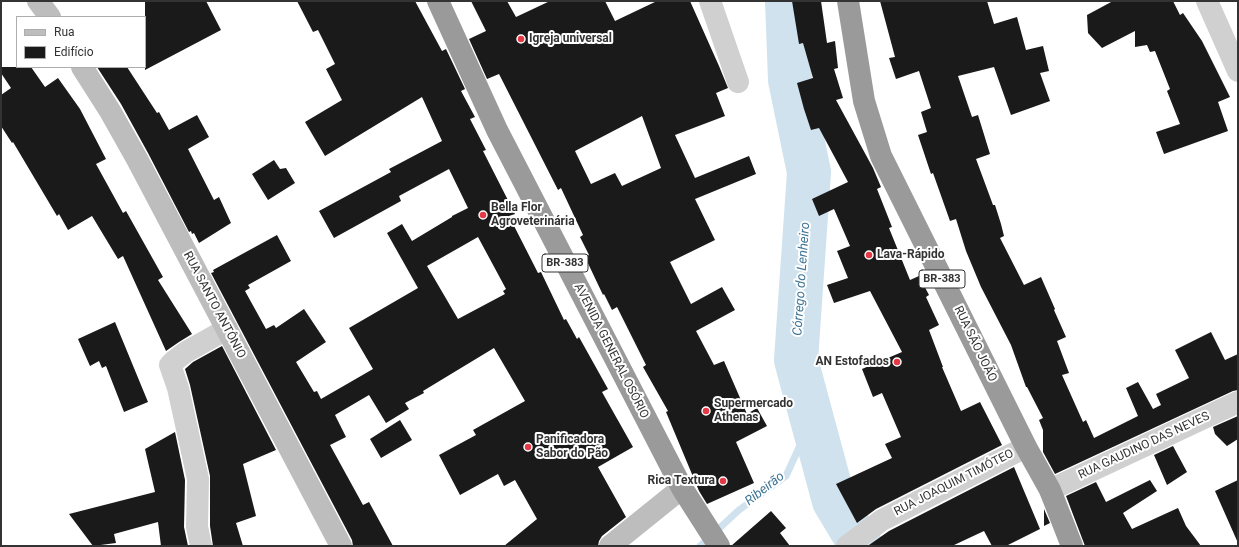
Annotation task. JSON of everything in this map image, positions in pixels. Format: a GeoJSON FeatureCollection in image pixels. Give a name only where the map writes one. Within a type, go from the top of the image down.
{"type":"FeatureCollection","features":[{"type":"Feature","properties":{"kind":"highway","name":"AVENIDA GENERAL OSÓRIO"},"geometry":{"type":"LineString","coordinates":[[438,1],[497,130],[682,488],[719,546]]}},
{"type":"Feature","properties":{"kind":"highway","name":"RUA SÃO JOÃO"},"geometry":{"type":"LineString","coordinates":[[848,1],[864,101],[881,156],[1026,447],[1050,490],[1072,546]]}},
{"type":"Feature","properties":{"kind":"street"},"geometry":{"type":"LineString","coordinates":[[38,1],[49,16]]}},
{"type":"Feature","properties":{"kind":"street"},"geometry":{"type":"LineString","coordinates":[[710,1],[738,82]]}},
{"type":"Feature","properties":{"kind":"street"},"geometry":{"type":"LineString","coordinates":[[1207,1],[1238,70]]}},
{"type":"Feature","properties":{"kind":"street","name":"RUA SANTO ANTÔNIO"},"geometry":{"type":"LineString","coordinates":[[83,68],[130,145],[340,546]]}},
{"type":"Feature","properties":{"kind":"street"},"geometry":{"type":"LineString","coordinates":[[201,546],[197,527],[198,479],[178,388],[170,365],[186,352],[227,328]]}},
{"type":"Feature","properties":{"kind":"street","name":"RUA GAUDINO DAS NEVES"},"geometry":{"type":"LineString","coordinates":[[1050,490],[1238,402]]}},
{"type":"Feature","properties":{"kind":"street","name":"RUA JOAQUIM TIMÓTEO"},"geometry":{"type":"LineString","coordinates":[[847,546],[882,520],[1026,447]]}},
{"type":"Feature","properties":{"kind":"street"},"geometry":{"type":"LineString","coordinates":[[610,546],[682,488]]}},
{"type":"Feature","properties":{"kind":"building"},"geometry":{"type":"Polygon","coordinates":[[[145,1],[206,1],[221,30],[145,70],[145,1]]]}},
{"type":"Feature","properties":{"kind":"building"},"geometry":{"type":"Polygon","coordinates":[[[297,1],[415,1],[442,51],[446,49],[465,89],[461,91],[475,117],[470,119],[486,150],[483,151],[515,214],[509,216],[538,273],[541,272],[564,320],[566,319],[577,339],[579,337],[608,389],[602,392],[633,447],[598,467],[626,517],[602,536],[598,546],[504,546],[537,519],[515,480],[504,486],[498,474],[460,495],[439,455],[476,435],[473,430],[525,401],[494,348],[423,391],[424,393],[405,403],[409,409],[386,423],[369,395],[335,415],[346,437],[330,445],[363,505],[369,502],[393,546],[353,546],[352,540],[211,273],[214,272],[213,270],[277,235],[291,261],[248,285],[250,288],[245,291],[266,329],[274,325],[276,328],[304,309],[326,342],[296,362],[314,392],[317,391],[321,399],[373,369],[349,328],[418,288],[387,233],[402,224],[412,241],[452,216],[468,208],[449,169],[399,196],[401,201],[334,238],[319,211],[391,172],[389,169],[442,141],[422,97],[325,156],[305,122],[342,100],[326,69],[335,64],[318,30],[313,32],[297,1]],[[478,237],[427,266],[458,319],[505,294],[503,291],[506,289],[478,237]]]}},
{"type":"Feature","properties":{"kind":"building"},"geometry":{"type":"Polygon","coordinates":[[[471,1],[507,1],[516,17],[550,1],[605,1],[615,21],[657,1],[690,1],[728,88],[716,93],[725,116],[675,135],[695,178],[749,156],[756,174],[695,199],[715,240],[670,262],[691,304],[722,287],[735,310],[696,331],[714,365],[724,361],[747,414],[757,408],[767,426],[736,442],[754,483],[707,504],[699,491],[666,412],[668,411],[643,367],[646,365],[617,307],[612,310],[604,294],[603,295],[585,257],[589,255],[580,237],[583,235],[561,188],[558,190],[499,74],[487,79],[469,39],[486,31],[471,1]],[[642,116],[575,151],[591,184],[615,173],[622,186],[661,168],[642,116]]]}},
{"type":"Feature","properties":{"kind":"building"},"geometry":{"type":"Polygon","coordinates":[[[792,1],[821,1],[827,43],[835,41],[838,68],[834,69],[843,98],[836,100],[873,168],[881,187],[877,189],[892,227],[889,228],[910,280],[919,276],[929,295],[926,297],[939,325],[929,330],[942,367],[961,411],[980,402],[1002,445],[876,509],[857,523],[836,484],[892,458],[885,444],[901,437],[882,393],[873,397],[862,369],[902,352],[870,291],[834,303],[827,285],[848,278],[837,251],[850,246],[834,209],[819,216],[812,199],[848,182],[819,128],[811,130],[804,109],[797,83],[813,78],[803,43],[799,44],[792,1]]]}},
{"type":"Feature","properties":{"kind":"building"},"geometry":{"type":"Polygon","coordinates":[[[880,1],[987,1],[994,24],[1017,17],[1026,50],[1043,46],[1049,71],[1040,73],[1050,101],[1011,115],[994,67],[958,76],[972,117],[978,115],[990,154],[976,159],[993,205],[995,205],[1001,224],[1004,236],[1000,238],[1024,285],[1041,277],[1066,337],[1057,341],[1069,373],[1062,375],[1083,422],[1086,420],[1094,438],[1138,416],[1126,388],[1138,382],[1153,409],[1161,405],[1156,394],[1189,378],[1175,350],[1211,332],[1225,360],[1238,354],[1238,390],[1055,474],[1043,452],[1043,430],[1039,420],[1043,418],[1026,387],[1011,345],[981,287],[966,251],[956,219],[950,221],[933,173],[931,174],[918,135],[927,132],[921,112],[931,108],[919,71],[896,79],[889,58],[895,57],[880,1]]]}},
{"type":"Feature","properties":{"kind":"building"},"geometry":{"type":"Polygon","coordinates":[[[1113,1],[1173,1],[1180,15],[1183,13],[1202,41],[1230,97],[1218,102],[1228,131],[1164,154],[1156,132],[1180,124],[1167,91],[1170,89],[1155,51],[1150,52],[1147,45],[1135,47],[1135,31],[1102,48],[1088,33],[1087,15],[1113,1]]]}},
{"type":"Feature","properties":{"kind":"building"},"geometry":{"type":"Polygon","coordinates":[[[1,67],[32,68],[45,87],[58,78],[80,109],[106,159],[96,164],[123,213],[126,211],[163,277],[158,280],[192,334],[166,351],[123,256],[118,259],[92,216],[68,230],[59,214],[57,216],[13,142],[12,143],[1,126],[1,95],[11,88],[1,73],[1,67]]]}},
{"type":"Feature","properties":{"kind":"building"},"geometry":{"type":"Polygon","coordinates":[[[98,68],[128,68],[157,113],[159,112],[169,130],[197,115],[209,137],[188,149],[214,200],[219,197],[231,223],[199,243],[194,233],[192,234],[191,231],[189,232],[121,104],[98,68]]]}},
{"type":"Feature","properties":{"kind":"building"},"geometry":{"type":"Polygon","coordinates":[[[274,160],[280,169],[286,168],[295,183],[268,200],[252,174],[274,160]]]}},
{"type":"Feature","properties":{"kind":"building"},"geometry":{"type":"Polygon","coordinates":[[[115,322],[148,402],[124,412],[106,366],[102,368],[99,361],[90,366],[78,339],[115,322]]]}},
{"type":"Feature","properties":{"kind":"building"},"geometry":{"type":"Polygon","coordinates":[[[222,346],[276,450],[243,464],[256,516],[236,523],[243,546],[213,546],[210,526],[210,476],[190,385],[185,369],[193,362],[222,346]]]}},
{"type":"Feature","properties":{"kind":"building"},"geometry":{"type":"Polygon","coordinates":[[[1238,416],[1238,439],[1227,446],[1215,434],[1213,427],[1238,416]]]}},
{"type":"Feature","properties":{"kind":"building"},"geometry":{"type":"Polygon","coordinates":[[[400,420],[412,440],[381,458],[370,439],[400,420]]]}},
{"type":"Feature","properties":{"kind":"building"},"geometry":{"type":"Polygon","coordinates":[[[175,432],[185,480],[184,527],[188,546],[161,546],[158,522],[114,534],[116,543],[93,546],[69,514],[155,492],[145,449],[175,432]]]}},
{"type":"Feature","properties":{"kind":"building"},"geometry":{"type":"Polygon","coordinates":[[[1173,446],[1187,472],[1167,485],[1154,455],[1173,446]]]}},
{"type":"Feature","properties":{"kind":"building"},"geometry":{"type":"Polygon","coordinates":[[[1014,467],[1040,529],[1006,546],[992,546],[984,531],[952,546],[869,545],[889,531],[1014,467]]]}},
{"type":"Feature","properties":{"kind":"building"},"geometry":{"type":"Polygon","coordinates":[[[1150,480],[1157,491],[1123,513],[1132,529],[1178,508],[1186,526],[1201,546],[1085,546],[1066,496],[1096,482],[1106,502],[1150,480]]]}},
{"type":"Feature","properties":{"kind":"building"},"geometry":{"type":"Polygon","coordinates":[[[1238,480],[1238,543],[1215,491],[1238,480]]]}},
{"type":"Feature","properties":{"kind":"building"},"geometry":{"type":"Polygon","coordinates":[[[1044,509],[1050,523],[1044,526],[1044,509]]]}},
{"type":"Feature","properties":{"kind":"building"},"geometry":{"type":"Polygon","coordinates":[[[771,511],[786,528],[780,533],[790,546],[731,546],[771,511]]]}},
{"type":"Feature","properties":{"kind":"waterway","name":"Córrego do Lenheiro"},"geometry":{"type":"LineString","coordinates":[[787,1],[790,80],[809,172],[796,360],[834,501],[861,546]]}},
{"type":"Feature","properties":{"kind":"waterway","name":"Ribeirão"},"geometry":{"type":"LineString","coordinates":[[700,546],[739,510],[786,476],[812,419]]}},
{"type":"Feature","properties":{"kind":"place","name":"Igreja universal"},"geometry":{"type":"Point","coordinates":[521,39]}},
{"type":"Feature","properties":{"kind":"place","name":"Bella Flor Agroveterinária"},"geometry":{"type":"Point","coordinates":[483,215]}},
{"type":"Feature","properties":{"kind":"place","name":"Lava-Rápido"},"geometry":{"type":"Point","coordinates":[869,255]}},
{"type":"Feature","properties":{"kind":"place","name":"AN Estofados"},"geometry":{"type":"Point","coordinates":[897,362]}},
{"type":"Feature","properties":{"kind":"place","name":"Supermercado Athenas"},"geometry":{"type":"Point","coordinates":[706,411]}},
{"type":"Feature","properties":{"kind":"place","name":"Panificadora Sabor do Pão"},"geometry":{"type":"Point","coordinates":[528,447]}},
{"type":"Feature","properties":{"kind":"place","name":"Rica Textura"},"geometry":{"type":"Point","coordinates":[723,481]}}]}
